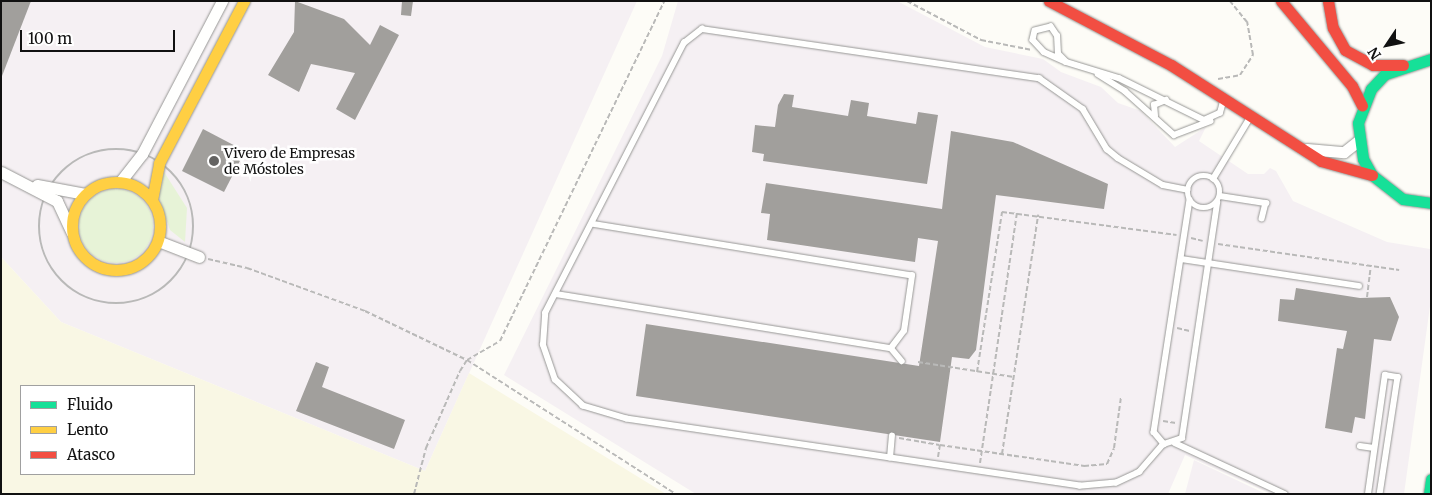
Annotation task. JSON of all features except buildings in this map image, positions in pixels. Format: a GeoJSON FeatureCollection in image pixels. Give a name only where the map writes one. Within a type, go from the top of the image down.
{"type":"FeatureCollection","features":[{"type":"Feature","properties":{"kind":"main road"},"geometry":{"type":"LineString","coordinates":[[152,200],[159,163],[244,1]]}},
{"type":"Feature","properties":{"kind":"main road"},"geometry":{"type":"LineString","coordinates":[[1049,1],[1214,92],[1339,169],[1372,175]]}},
{"type":"Feature","properties":{"kind":"main road"},"geometry":{"type":"LineString","coordinates":[[1281,1],[1352,86],[1362,106]]}},
{"type":"Feature","properties":{"kind":"main road"},"geometry":{"type":"LineString","coordinates":[[1328,1],[1333,28],[1345,50],[1373,65],[1402,64],[1431,59]]}},
{"type":"Feature","properties":{"kind":"main road"},"geometry":{"type":"LineString","coordinates":[[1402,64],[1378,82],[1362,106],[1358,141],[1372,175],[1386,189],[1427,203],[1431,212]]}},
{"type":"Feature","properties":{"kind":"main road"},"geometry":{"type":"LineString","coordinates":[[120,182],[143,191],[152,200],[159,220],[158,241],[136,266],[120,270],[89,261],[72,233],[77,206],[85,194],[96,187],[120,182]]}},
{"type":"Feature","properties":{"kind":"main road"},"geometry":{"type":"LineString","coordinates":[[1429,494],[1431,479]]}},
{"type":"Feature","properties":{"kind":"street"},"geometry":{"type":"LineString","coordinates":[[120,182],[142,154],[222,1]]}},
{"type":"Feature","properties":{"kind":"street"},"geometry":{"type":"LineString","coordinates":[[1301,147],[1329,154],[1344,152],[1358,141]]}},
{"type":"Feature","properties":{"kind":"street"},"geometry":{"type":"LineString","coordinates":[[1,172],[46,190],[85,194]]}},
{"type":"Feature","properties":{"kind":"street"},"geometry":{"type":"LineString","coordinates":[[46,190],[65,212],[72,233]]}},
{"type":"Feature","properties":{"kind":"street"},"geometry":{"type":"LineString","coordinates":[[158,241],[194,255]]}},
{"type":"Feature","properties":{"kind":"lane"},"geometry":{"type":"LineString","coordinates":[[1066,62],[1058,54],[1057,36],[1050,26],[1035,31],[1033,40],[1039,50],[1066,62],[1078,64],[1166,100],[1210,121]]}},
{"type":"Feature","properties":{"kind":"lane"},"geometry":{"type":"LineString","coordinates":[[1188,190],[1163,185],[1118,158],[1107,149],[1084,109],[1039,78],[702,29],[684,43],[545,313],[543,345],[555,380],[583,406],[627,419],[1080,486],[1106,485],[1140,472],[1164,444],[1175,443],[1285,494]]}},
{"type":"Feature","properties":{"kind":"lane"},"geometry":{"type":"LineString","coordinates":[[1078,64],[1107,78],[1180,137],[1210,121],[1224,107],[1214,92]]}},
{"type":"Feature","properties":{"kind":"lane"},"geometry":{"type":"LineString","coordinates":[[1156,117],[1154,105],[1166,100]]}},
{"type":"Feature","properties":{"kind":"lane"},"geometry":{"type":"LineString","coordinates":[[1213,179],[1251,116]]}},
{"type":"Feature","properties":{"kind":"lane"},"geometry":{"type":"LineString","coordinates":[[1164,444],[1154,432],[1190,200],[1188,190],[1198,177],[1213,179]]}},
{"type":"Feature","properties":{"kind":"lane"},"geometry":{"type":"LineString","coordinates":[[1213,179],[1220,196]]}},
{"type":"Feature","properties":{"kind":"lane"},"geometry":{"type":"LineString","coordinates":[[1175,443],[1184,425],[1216,203],[1220,196]]}},
{"type":"Feature","properties":{"kind":"lane"},"geometry":{"type":"LineString","coordinates":[[1220,196],[1266,203],[1262,219]]}},
{"type":"Feature","properties":{"kind":"lane"},"geometry":{"type":"LineString","coordinates":[[1190,200],[1202,209],[1216,203]]}},
{"type":"Feature","properties":{"kind":"lane"},"geometry":{"type":"LineString","coordinates":[[592,224],[912,276],[904,330],[891,348]]}},
{"type":"Feature","properties":{"kind":"lane"},"geometry":{"type":"LineString","coordinates":[[1181,259],[1359,286]]}},
{"type":"Feature","properties":{"kind":"lane"},"geometry":{"type":"LineString","coordinates":[[556,294],[891,348],[902,361]]}},
{"type":"Feature","properties":{"kind":"lane"},"geometry":{"type":"LineString","coordinates":[[1368,494],[1385,375],[1398,376],[1380,494]]}},
{"type":"Feature","properties":{"kind":"lane"},"geometry":{"type":"LineString","coordinates":[[890,458],[892,436]]}},
{"type":"Feature","properties":{"kind":"lane"},"geometry":{"type":"LineString","coordinates":[[1360,446],[1374,448]]}},
{"type":"Feature","properties":{"kind":"path"},"geometry":{"type":"LineString","coordinates":[[414,494],[426,448],[467,360],[500,341],[664,1]]}},
{"type":"Feature","properties":{"kind":"path"},"geometry":{"type":"LineString","coordinates":[[907,1],[981,40],[1039,50]]}},
{"type":"Feature","properties":{"kind":"path"},"geometry":{"type":"LineString","coordinates":[[1214,92],[1220,76],[1230,80],[1240,75],[1253,55],[1247,22],[1230,1]]}},
{"type":"Feature","properties":{"kind":"path"},"geometry":{"type":"LineString","coordinates":[[124,148],[142,154],[159,163],[181,183],[192,207],[195,229],[194,255],[173,276],[150,294],[118,303],[87,297],[74,291],[50,267],[40,231],[46,190],[55,175],[87,155],[124,148]]}},
{"type":"Feature","properties":{"kind":"path"},"geometry":{"type":"LineString","coordinates":[[977,372],[1002,212],[1038,215],[1184,236],[1211,243],[1398,270]]}},
{"type":"Feature","properties":{"kind":"path"},"geometry":{"type":"LineString","coordinates":[[980,466],[1017,213]]}},
{"type":"Feature","properties":{"kind":"path"},"geometry":{"type":"LineString","coordinates":[[1002,454],[1038,215]]}},
{"type":"Feature","properties":{"kind":"path"},"geometry":{"type":"LineString","coordinates":[[194,255],[247,268],[365,311],[467,360],[676,494]]}},
{"type":"Feature","properties":{"kind":"path"},"geometry":{"type":"LineString","coordinates":[[1367,297],[1371,266]]}},
{"type":"Feature","properties":{"kind":"path"},"geometry":{"type":"LineString","coordinates":[[1170,327],[1197,332]]}},
{"type":"Feature","properties":{"kind":"path"},"geometry":{"type":"LineString","coordinates":[[918,362],[1014,377]]}},
{"type":"Feature","properties":{"kind":"path"},"geometry":{"type":"LineString","coordinates":[[892,436],[982,452],[1084,466],[1107,464],[1121,397]]}},
{"type":"Feature","properties":{"kind":"path"},"geometry":{"type":"LineString","coordinates":[[1156,420],[1184,425]]}},
{"type":"Feature","properties":{"kind":"path"},"geometry":{"type":"LineString","coordinates":[[937,460],[940,445]]}},
{"type":"Feature","properties":{"kind":"shaded area"},"geometry":{"type":"Polygon","coordinates":[[[1,1],[637,1],[425,471],[61,322],[1,257],[1,1]]]}},
{"type":"Feature","properties":{"kind":"shaded area"},"geometry":{"type":"Polygon","coordinates":[[[678,1],[897,1],[985,47],[1043,59],[1061,72],[1101,87],[1118,103],[1141,111],[1175,147],[1206,127],[1199,141],[1248,174],[1264,174],[1270,168],[1276,171],[1293,201],[1387,242],[1430,249],[1431,299],[1404,494],[1271,494],[1185,455],[1168,494],[696,494],[504,375],[662,56],[678,1]]]}},
{"type":"Feature","properties":{"kind":"shaded area"},"geometry":{"type":"Polygon","coordinates":[[[1,257],[61,322],[425,471],[469,373],[666,494],[1,494],[1,257]]]}},
{"type":"Feature","properties":{"kind":"shaded area"},"geometry":{"type":"Polygon","coordinates":[[[1194,460],[1266,494],[1185,494],[1194,460]]]}},
{"type":"Feature","properties":{"kind":"green space"},"geometry":{"type":"Polygon","coordinates":[[[164,172],[187,208],[185,242],[170,230],[159,197],[164,172]]]}},
{"type":"Feature","properties":{"kind":"green space"},"geometry":{"type":"Polygon","coordinates":[[[109,189],[123,189],[137,195],[147,205],[153,219],[151,240],[137,257],[123,263],[109,263],[95,257],[85,247],[79,233],[79,219],[85,205],[95,195],[109,189]]]}},
{"type":"Feature","properties":{"kind":"traffic: fast"},"geometry":{"type":"LineString","coordinates":[[1431,59],[1385,74],[1371,89],[1358,123],[1363,159],[1372,175],[1403,199],[1431,203]]}},
{"type":"Feature","properties":{"kind":"traffic: fast"},"geometry":{"type":"LineString","coordinates":[[1429,494],[1431,479]]}},
{"type":"Feature","properties":{"kind":"traffic: slow"},"geometry":{"type":"LineString","coordinates":[[152,200],[159,163],[244,1]]}},
{"type":"Feature","properties":{"kind":"traffic: slow"},"geometry":{"type":"LineString","coordinates":[[116,182],[133,186],[147,195],[156,209],[160,226],[156,243],[147,257],[133,266],[116,270],[99,266],[85,257],[76,243],[72,226],[76,209],[85,195],[99,186],[116,182]]}},
{"type":"Feature","properties":{"kind":"traffic: jam"},"geometry":{"type":"LineString","coordinates":[[1049,1],[1171,65],[1321,161],[1372,175]]}},
{"type":"Feature","properties":{"kind":"traffic: jam"},"geometry":{"type":"LineString","coordinates":[[1281,1],[1352,86],[1362,106]]}},
{"type":"Feature","properties":{"kind":"traffic: jam"},"geometry":{"type":"LineString","coordinates":[[1328,1],[1333,28],[1345,50],[1373,65],[1403,65]]}},
{"type":"Feature","properties":{"kind":"place","name":"Vivero de Empresas de Móstoles"},"geometry":{"type":"Point","coordinates":[214,161]}}]}
